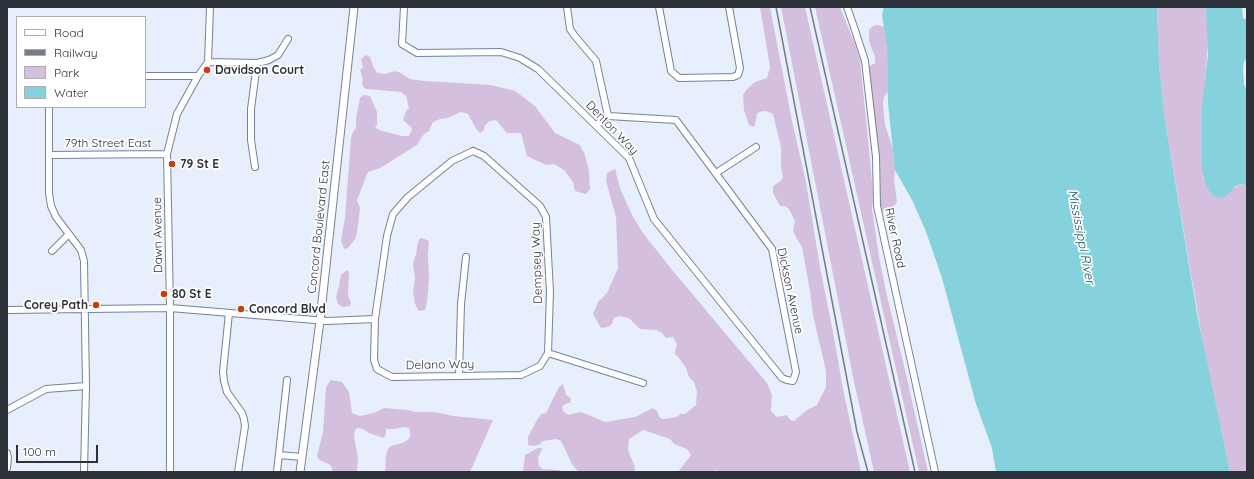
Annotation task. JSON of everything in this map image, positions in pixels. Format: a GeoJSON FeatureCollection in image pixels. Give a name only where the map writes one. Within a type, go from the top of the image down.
{"type":"FeatureCollection","features":[{"type":"Feature","properties":{"kind":"main road","name":"Concord Boulevard East"},"geometry":{"type":"LineString","coordinates":[[300,472],[320,321],[354,7]]}},
{"type":"Feature","properties":{"kind":"street"},"geometry":{"type":"LineString","coordinates":[[210,7],[208,62],[257,63],[269,60],[278,55],[288,39]]}},
{"type":"Feature","properties":{"kind":"street","name":"Denton Way"},"geometry":{"type":"LineString","coordinates":[[404,7],[402,44],[417,53],[501,52],[520,58],[538,69],[629,158],[654,219],[782,378],[793,381]]}},
{"type":"Feature","properties":{"kind":"street"},"geometry":{"type":"LineString","coordinates":[[567,7],[570,29],[596,61],[608,116],[596,125]]}},
{"type":"Feature","properties":{"kind":"street"},"geometry":{"type":"LineString","coordinates":[[659,7],[671,71],[678,78],[733,77],[738,75],[740,68],[729,7]]}},
{"type":"Feature","properties":{"kind":"street","name":"River Road"},"geometry":{"type":"LineString","coordinates":[[847,7],[865,61],[876,157],[876,206],[935,472]]}},
{"type":"Feature","properties":{"kind":"street","name":"Dawn Avenue"},"geometry":{"type":"LineString","coordinates":[[170,472],[170,308],[167,154],[177,114],[198,76],[208,62]]}},
{"type":"Feature","properties":{"kind":"street"},"geometry":{"type":"LineString","coordinates":[[256,168],[251,140],[251,109],[257,63]]}},
{"type":"Feature","properties":{"kind":"street"},"geometry":{"type":"LineString","coordinates":[[146,76],[198,76]]}},
{"type":"Feature","properties":{"kind":"street"},"geometry":{"type":"LineString","coordinates":[[49,108],[49,193],[51,206],[56,217],[81,250],[84,261],[86,386],[84,472]]}},
{"type":"Feature","properties":{"kind":"street","name":"Dickson Avenue"},"geometry":{"type":"LineString","coordinates":[[608,116],[676,120],[772,249],[796,372],[793,381]]}},
{"type":"Feature","properties":{"kind":"street"},"geometry":{"type":"LineString","coordinates":[[716,173],[756,147]]}},
{"type":"Feature","properties":{"kind":"street","name":"Dempsey Way"},"geometry":{"type":"LineString","coordinates":[[375,319],[387,236],[394,214],[408,197],[452,161],[473,151],[484,156],[540,206],[546,217],[550,292],[548,354]]}},
{"type":"Feature","properties":{"kind":"street","name":"79th Street East"},"geometry":{"type":"LineString","coordinates":[[49,155],[167,154]]}},
{"type":"Feature","properties":{"kind":"street"},"geometry":{"type":"LineString","coordinates":[[52,251],[69,234]]}},
{"type":"Feature","properties":{"kind":"street"},"geometry":{"type":"LineString","coordinates":[[459,376],[461,304],[466,257]]}},
{"type":"Feature","properties":{"kind":"street"},"geometry":{"type":"LineString","coordinates":[[7,310],[170,308],[320,321],[375,319]]}},
{"type":"Feature","properties":{"kind":"street"},"geometry":{"type":"LineString","coordinates":[[229,313],[223,372],[227,392],[242,413],[244,419],[238,472]]}},
{"type":"Feature","properties":{"kind":"street","name":"Delano Way"},"geometry":{"type":"LineString","coordinates":[[375,319],[374,360],[377,369],[392,377],[521,375],[540,366],[548,354]]}},
{"type":"Feature","properties":{"kind":"street"},"geometry":{"type":"LineString","coordinates":[[548,354],[643,384]]}},
{"type":"Feature","properties":{"kind":"street"},"geometry":{"type":"LineString","coordinates":[[277,472],[288,380]]}},
{"type":"Feature","properties":{"kind":"street"},"geometry":{"type":"LineString","coordinates":[[7,410],[46,389],[86,386]]}},
{"type":"Feature","properties":{"kind":"street"},"geometry":{"type":"LineString","coordinates":[[7,454],[7,468]]}},
{"type":"Feature","properties":{"kind":"street"},"geometry":{"type":"LineString","coordinates":[[279,455],[302,457]]}},
{"type":"Feature","properties":{"kind":"green space"},"geometry":{"type":"Polygon","coordinates":[[[760,7],[770,7],[792,121],[806,182],[843,389],[861,472],[719,472],[717,470],[710,472],[678,472],[691,455],[687,449],[674,444],[670,439],[643,430],[629,439],[628,450],[635,467],[634,472],[579,472],[573,466],[561,441],[556,439],[543,441],[539,445],[528,445],[528,437],[537,420],[541,414],[546,413],[559,387],[563,384],[566,395],[571,398],[570,403],[562,406],[563,411],[568,415],[580,412],[605,422],[635,417],[653,408],[657,411],[660,418],[677,417],[680,414],[685,414],[696,405],[697,392],[694,382],[689,377],[686,368],[675,354],[677,345],[673,337],[666,338],[662,333],[656,330],[640,329],[629,318],[619,316],[614,318],[612,324],[608,327],[601,328],[593,314],[598,302],[607,293],[618,268],[616,217],[606,181],[607,173],[615,169],[623,195],[633,217],[643,233],[767,383],[772,395],[771,411],[777,417],[787,415],[790,420],[794,421],[807,410],[817,405],[826,387],[826,371],[813,315],[802,247],[793,231],[795,221],[789,209],[785,206],[780,206],[773,193],[773,186],[781,181],[783,177],[781,167],[781,147],[773,114],[766,111],[759,112],[753,127],[749,125],[744,110],[743,95],[746,90],[755,82],[767,78],[770,67],[760,7]]]}},
{"type":"Feature","properties":{"kind":"green space"},"geometry":{"type":"Polygon","coordinates":[[[781,7],[805,7],[910,472],[874,472],[854,382],[781,7]]]}},
{"type":"Feature","properties":{"kind":"green space"},"geometry":{"type":"Polygon","coordinates":[[[815,7],[840,7],[860,60],[873,195],[872,208],[879,257],[928,472],[919,472],[815,7]]]}},
{"type":"Feature","properties":{"kind":"green space"},"geometry":{"type":"Polygon","coordinates":[[[1157,7],[1206,7],[1208,43],[1202,120],[1203,177],[1211,194],[1233,188],[1238,185],[1247,185],[1247,472],[1230,472],[1205,356],[1165,121],[1159,64],[1157,7]]]}},
{"type":"Feature","properties":{"kind":"green space"},"geometry":{"type":"Polygon","coordinates":[[[878,25],[884,27],[887,48],[888,92],[884,97],[883,103],[885,125],[893,149],[895,170],[894,180],[897,202],[889,212],[883,212],[879,205],[868,67],[875,63],[875,57],[869,41],[869,30],[873,26],[878,25]]]}},
{"type":"Feature","properties":{"kind":"green space"},"geometry":{"type":"Polygon","coordinates":[[[366,55],[370,57],[377,73],[385,74],[395,71],[410,79],[491,85],[515,91],[535,106],[555,133],[580,145],[585,155],[589,171],[590,189],[586,194],[575,191],[573,182],[561,168],[554,164],[546,165],[527,156],[521,133],[507,133],[496,120],[490,121],[485,125],[484,130],[480,133],[468,114],[461,112],[433,122],[429,131],[424,134],[417,145],[380,168],[368,172],[357,200],[360,208],[357,233],[355,239],[348,248],[344,249],[341,240],[345,218],[351,138],[356,128],[356,118],[360,98],[363,95],[370,96],[377,112],[377,125],[375,127],[379,130],[402,136],[409,136],[412,130],[411,127],[403,120],[406,111],[409,108],[406,96],[401,92],[364,88],[360,70],[363,67],[361,59],[366,55]]]}},
{"type":"Feature","properties":{"kind":"green space"},"geometry":{"type":"Polygon","coordinates":[[[420,238],[429,241],[429,280],[425,310],[419,311],[415,304],[413,291],[415,279],[413,264],[420,238]]]}},
{"type":"Feature","properties":{"kind":"green space"},"geometry":{"type":"Polygon","coordinates":[[[347,270],[349,272],[348,296],[351,303],[350,306],[343,307],[338,304],[336,297],[341,275],[347,270]]]}},
{"type":"Feature","properties":{"kind":"green space"},"geometry":{"type":"Polygon","coordinates":[[[331,380],[342,382],[349,392],[352,413],[360,416],[374,413],[384,408],[414,412],[434,412],[454,416],[493,420],[470,472],[385,472],[386,455],[388,449],[391,446],[405,442],[410,437],[409,428],[404,427],[386,429],[384,438],[358,428],[355,430],[354,436],[358,458],[357,472],[333,472],[329,464],[319,460],[317,456],[323,432],[326,387],[331,380]]]}},
{"type":"Feature","properties":{"kind":"green space"},"geometry":{"type":"Polygon","coordinates":[[[538,448],[542,448],[538,457],[539,466],[543,469],[565,472],[523,472],[525,455],[538,448]]]}},
{"type":"Feature","properties":{"kind":"water","name":"Mississippi River"},"geometry":{"type":"Polygon","coordinates":[[[884,7],[1157,7],[1159,64],[1165,121],[1198,319],[1230,472],[996,472],[992,448],[976,404],[942,278],[925,229],[912,200],[895,170],[888,103],[887,48],[882,15],[884,7]]]}},
{"type":"Feature","properties":{"kind":"water"},"geometry":{"type":"Polygon","coordinates":[[[1206,7],[1242,7],[1243,17],[1244,19],[1247,19],[1247,57],[1244,62],[1243,69],[1244,84],[1247,92],[1247,185],[1241,184],[1235,186],[1228,195],[1221,198],[1213,196],[1209,191],[1202,171],[1202,107],[1208,54],[1206,7]]]}},
{"type":"Feature","properties":{"kind":"railway"},"geometry":{"type":"LineString","coordinates":[[776,7],[857,432],[868,472]]}},
{"type":"Feature","properties":{"kind":"railway"},"geometry":{"type":"LineString","coordinates":[[810,7],[915,472]]}},
{"type":"Feature","properties":{"kind":"place","name":"Davidson Court"},"geometry":{"type":"Point","coordinates":[207,70]}},
{"type":"Feature","properties":{"kind":"place","name":"79 St E"},"geometry":{"type":"Point","coordinates":[172,164]}},
{"type":"Feature","properties":{"kind":"place","name":"80 St E"},"geometry":{"type":"Point","coordinates":[164,294]}},
{"type":"Feature","properties":{"kind":"place","name":"Corey Path"},"geometry":{"type":"Point","coordinates":[96,305]}},
{"type":"Feature","properties":{"kind":"place","name":"Concord Blvd"},"geometry":{"type":"Point","coordinates":[241,309]}}]}
